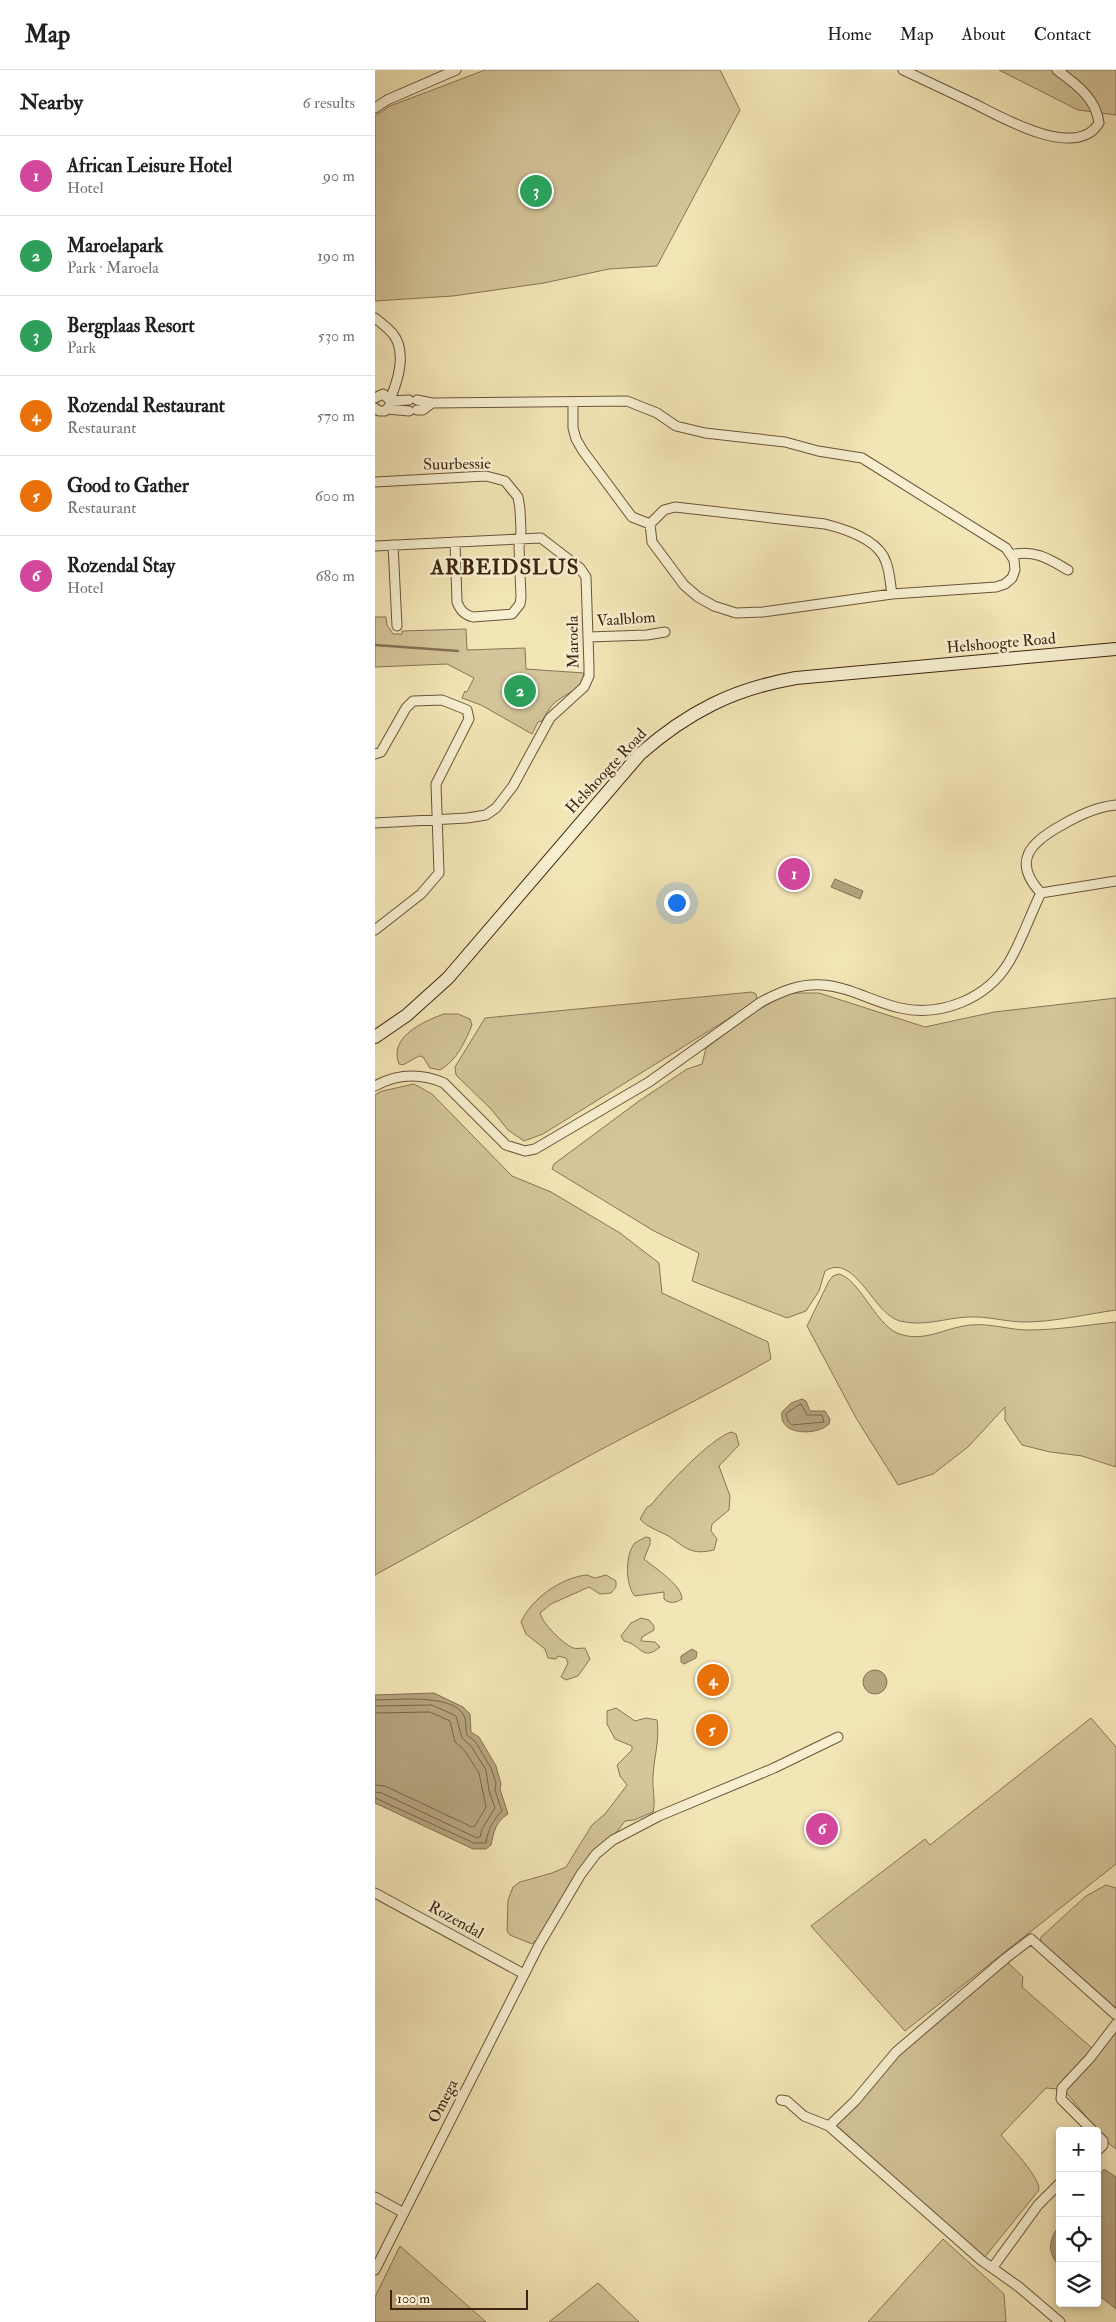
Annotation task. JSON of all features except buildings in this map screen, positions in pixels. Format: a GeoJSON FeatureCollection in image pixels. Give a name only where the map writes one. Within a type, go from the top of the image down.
{"type":"FeatureCollection","features":[{"type":"Feature","properties":{"kind":"main road","name":"Helshoogte Road"},"geometry":{"type":"LineString","coordinates":[[375,1037],[407,1016],[448,978],[640,754],[662,734],[693,713],[750,688],[796,678],[1116,649]]}},
{"type":"Feature","properties":{"kind":"street"},"geometry":{"type":"LineString","coordinates":[[375,108],[387,100],[456,70]]}},
{"type":"Feature","properties":{"kind":"street"},"geometry":{"type":"LineString","coordinates":[[903,70],[1020,126],[1060,138],[1077,138],[1089,134],[1099,123],[1093,104],[1075,84],[1057,70]]}},
{"type":"Feature","properties":{"kind":"street"},"geometry":{"type":"LineString","coordinates":[[375,318],[394,335],[398,342],[401,364],[397,380],[386,406]]}},
{"type":"Feature","properties":{"kind":"street"},"geometry":{"type":"LineString","coordinates":[[378,396],[397,380]]}},
{"type":"Feature","properties":{"kind":"street"},"geometry":{"type":"LineString","coordinates":[[378,396],[386,395],[386,406]]}},
{"type":"Feature","properties":{"kind":"street"},"geometry":{"type":"LineString","coordinates":[[386,406],[413,400],[432,403],[627,402],[657,413],[676,426],[705,433],[785,442],[818,451],[862,458],[1006,548],[1011,555],[1015,570],[1012,578],[996,587],[892,594],[763,612],[736,613],[714,606],[698,597],[684,585],[652,542],[650,524]]}},
{"type":"Feature","properties":{"kind":"street"},"geometry":{"type":"LineString","coordinates":[[573,402],[573,428],[583,451],[632,517],[650,524]]}},
{"type":"Feature","properties":{"kind":"street"},"geometry":{"type":"LineString","coordinates":[[386,406],[423,410],[432,403]]}},
{"type":"Feature","properties":{"kind":"street","name":"Suurbessie"},"geometry":{"type":"LineString","coordinates":[[375,482],[496,477],[505,481],[518,497],[520,509],[520,604],[512,614],[473,617],[467,616],[460,609],[457,602],[455,542]]}},
{"type":"Feature","properties":{"kind":"street"},"geometry":{"type":"LineString","coordinates":[[650,524],[664,510],[675,507],[825,524],[846,530],[878,550],[883,557],[892,594]]}},
{"type":"Feature","properties":{"kind":"street","name":"Maroela"},"geometry":{"type":"LineString","coordinates":[[375,546],[541,538],[580,568],[586,577],[589,637],[589,676],[584,687],[550,718],[513,786],[500,803],[486,815],[375,823]]}},
{"type":"Feature","properties":{"kind":"street"},"geometry":{"type":"LineString","coordinates":[[393,545],[397,626]]}},
{"type":"Feature","properties":{"kind":"street"},"geometry":{"type":"LineString","coordinates":[[1011,555],[1026,552],[1040,555],[1068,570]]}},
{"type":"Feature","properties":{"kind":"street","name":"Vaalblom"},"geometry":{"type":"LineString","coordinates":[[589,637],[647,635],[665,632]]}},
{"type":"Feature","properties":{"kind":"street"},"geometry":{"type":"LineString","coordinates":[[375,754],[381,752],[405,708],[413,701],[442,700],[467,710],[469,719],[436,784],[439,873],[421,894],[375,930]]}},
{"type":"Feature","properties":{"kind":"street"},"geometry":{"type":"LineString","coordinates":[[1041,892],[1028,874],[1026,864],[1031,847],[1048,832],[1079,815],[1116,805]]}},
{"type":"Feature","properties":{"kind":"street"},"geometry":{"type":"LineString","coordinates":[[1041,892],[1116,881]]}},
{"type":"Feature","properties":{"kind":"street"},"geometry":{"type":"LineString","coordinates":[[375,1086],[402,1077],[419,1076],[432,1078],[444,1083],[506,1145],[525,1151],[535,1149],[649,1082],[761,1002],[799,986],[822,985],[850,990],[900,1008],[919,1010],[942,1008],[977,996],[993,982],[1009,963],[1041,892]]}},
{"type":"Feature","properties":{"kind":"street","name":"Omega"},"geometry":{"type":"LineString","coordinates":[[375,2270],[539,1945],[581,1874],[596,1854],[613,1840],[659,1816],[774,1768],[838,1738]]}},
{"type":"Feature","properties":{"kind":"street","name":"Rozendal"},"geometry":{"type":"LineString","coordinates":[[375,1892],[524,1974]]}},
{"type":"Feature","properties":{"kind":"street"},"geometry":{"type":"LineString","coordinates":[[829,2126],[855,2101],[896,2052],[1006,1958],[1031,1940],[1116,2015]]}},
{"type":"Feature","properties":{"kind":"street"},"geometry":{"type":"LineString","coordinates":[[1089,2127],[1061,2100],[1061,2091],[1116,2024]]}},
{"type":"Feature","properties":{"kind":"street"},"geometry":{"type":"LineString","coordinates":[[781,2100],[787,2102],[804,2116],[829,2126],[981,2260],[1019,2286],[1060,2322]]}},
{"type":"Feature","properties":{"kind":"street"},"geometry":{"type":"LineString","coordinates":[[993,2267],[1038,2205],[1056,2187]]}},
{"type":"Feature","properties":{"kind":"street"},"geometry":{"type":"LineString","coordinates":[[375,2197],[404,2213]]}},
{"type":"Feature","properties":{"kind":"shaded area"},"geometry":{"type":"Polygon","coordinates":[[[485,70],[720,70],[740,110],[657,266],[609,269],[544,283],[453,296],[375,301],[375,116],[390,106],[485,70]]]}},
{"type":"Feature","properties":{"kind":"shaded area"},"geometry":{"type":"Polygon","coordinates":[[[999,70],[1116,70],[1116,115],[1078,110],[999,70]]]}},
{"type":"Feature","properties":{"kind":"shaded area"},"geometry":{"type":"Polygon","coordinates":[[[375,617],[386,617],[387,625],[393,634],[402,634],[402,631],[466,629],[467,650],[525,648],[526,669],[584,673],[583,679],[574,690],[552,705],[542,721],[538,722],[532,734],[481,705],[462,698],[474,678],[447,664],[375,667],[375,617]]]}},
{"type":"Feature","properties":{"kind":"shaded area"},"geometry":{"type":"Polygon","coordinates":[[[752,992],[756,994],[757,999],[744,1009],[543,1134],[524,1141],[508,1130],[491,1109],[456,1075],[455,1067],[485,1018],[752,992]]]}},
{"type":"Feature","properties":{"kind":"shaded area"},"geometry":{"type":"Polygon","coordinates":[[[788,993],[819,993],[925,1027],[994,1012],[1116,998],[1116,1310],[1036,1322],[975,1317],[926,1323],[909,1323],[890,1316],[855,1277],[846,1270],[836,1267],[825,1271],[819,1291],[806,1311],[787,1318],[692,1281],[699,1253],[654,1231],[552,1169],[554,1164],[639,1101],[687,1069],[702,1064],[706,1048],[753,1013],[788,993]]]}},
{"type":"Feature","properties":{"kind":"shaded area"},"geometry":{"type":"Polygon","coordinates":[[[444,1014],[458,1014],[470,1019],[472,1025],[456,1056],[440,1070],[430,1068],[423,1057],[419,1056],[403,1065],[399,1064],[397,1054],[403,1038],[418,1026],[444,1014]]]}},
{"type":"Feature","properties":{"kind":"shaded area"},"geometry":{"type":"Polygon","coordinates":[[[414,1084],[432,1094],[512,1176],[551,1192],[620,1233],[659,1263],[662,1293],[768,1342],[771,1359],[560,1471],[375,1575],[375,1095],[382,1091],[414,1084]]]}},
{"type":"Feature","properties":{"kind":"shaded area"},"geometry":{"type":"Polygon","coordinates":[[[839,1274],[853,1284],[889,1328],[907,1336],[925,1336],[971,1325],[1039,1330],[1116,1322],[1116,1467],[1082,1456],[1050,1452],[1022,1445],[1005,1420],[1005,1407],[968,1447],[933,1474],[898,1485],[856,1418],[807,1326],[829,1281],[833,1276],[839,1274]]]}},
{"type":"Feature","properties":{"kind":"shaded area"},"geometry":{"type":"Polygon","coordinates":[[[731,1432],[736,1434],[739,1445],[719,1466],[730,1496],[729,1510],[712,1524],[711,1531],[717,1539],[714,1550],[700,1552],[690,1550],[640,1519],[647,1507],[651,1505],[688,1464],[711,1444],[731,1432]]]}},
{"type":"Feature","properties":{"kind":"shaded area"},"geometry":{"type":"Polygon","coordinates":[[[646,1537],[650,1538],[650,1544],[644,1559],[678,1588],[682,1599],[668,1602],[664,1599],[664,1592],[635,1596],[632,1591],[629,1585],[627,1570],[629,1554],[635,1543],[646,1537]]]}},
{"type":"Feature","properties":{"kind":"shaded area"},"geometry":{"type":"Polygon","coordinates":[[[587,1575],[595,1578],[606,1575],[616,1581],[616,1587],[611,1593],[600,1594],[589,1587],[551,1604],[540,1613],[549,1628],[559,1638],[573,1648],[585,1648],[590,1659],[578,1676],[566,1680],[561,1677],[568,1663],[566,1658],[558,1656],[556,1659],[548,1658],[545,1649],[526,1634],[521,1622],[532,1605],[548,1591],[568,1580],[587,1575]]]}},
{"type":"Feature","properties":{"kind":"shaded area"},"geometry":{"type":"Polygon","coordinates":[[[641,1618],[649,1620],[654,1626],[654,1630],[642,1637],[641,1641],[655,1642],[660,1647],[649,1653],[645,1653],[624,1641],[621,1636],[631,1623],[641,1618]]]}},
{"type":"Feature","properties":{"kind":"shaded area"},"geometry":{"type":"Polygon","coordinates":[[[616,1708],[635,1721],[646,1718],[657,1720],[653,1776],[653,1812],[634,1820],[625,1821],[616,1833],[602,1843],[573,1881],[538,1938],[532,1944],[510,1935],[507,1931],[508,1900],[513,1887],[520,1882],[566,1867],[592,1825],[605,1814],[627,1785],[620,1776],[617,1765],[632,1750],[632,1746],[615,1739],[607,1724],[607,1711],[616,1708]]]}},
{"type":"Feature","properties":{"kind":"shaded area"},"geometry":{"type":"Polygon","coordinates":[[[1091,1718],[1116,1747],[1116,1864],[905,2031],[811,1926],[925,1839],[930,1845],[1091,1718]]]}},
{"type":"Feature","properties":{"kind":"shaded area"},"geometry":{"type":"Polygon","coordinates":[[[1106,1885],[1116,1888],[1116,2011],[1040,1945],[1041,1937],[1086,1896],[1106,1885]]]}},
{"type":"Feature","properties":{"kind":"shaded area"},"geometry":{"type":"Polygon","coordinates":[[[1007,1962],[1023,1977],[1022,1987],[1093,2049],[1058,2089],[1046,2088],[1001,2135],[1029,2169],[1038,2184],[1039,2190],[984,2258],[836,2125],[903,2047],[1007,1962]]]}},
{"type":"Feature","properties":{"kind":"shaded area"},"geometry":{"type":"Polygon","coordinates":[[[1116,2032],[1116,2149],[1101,2135],[1101,2127],[1095,2127],[1065,2091],[1116,2032]]]}},
{"type":"Feature","properties":{"kind":"shaded area"},"geometry":{"type":"Polygon","coordinates":[[[943,2239],[1004,2294],[1006,2322],[868,2322],[943,2239]]]}},
{"type":"Feature","properties":{"kind":"shaded area"},"geometry":{"type":"Polygon","coordinates":[[[400,2246],[486,2322],[375,2322],[375,2297],[400,2246]]]}},
{"type":"Feature","properties":{"kind":"shaded area"},"geometry":{"type":"Polygon","coordinates":[[[598,2283],[639,2322],[549,2322],[598,2283]]]}},
{"type":"Feature","properties":{"kind":"water"},"geometry":{"type":"Polygon","coordinates":[[[835,879],[863,891],[860,899],[831,887],[835,879]]]}},
{"type":"Feature","properties":{"kind":"water"},"geometry":{"type":"Polygon","coordinates":[[[802,1399],[806,1401],[810,1411],[825,1411],[830,1419],[829,1424],[816,1431],[808,1432],[792,1430],[786,1426],[782,1420],[782,1412],[791,1403],[802,1399]]]}},
{"type":"Feature","properties":{"kind":"water"},"geometry":{"type":"Polygon","coordinates":[[[692,1649],[697,1652],[696,1658],[684,1664],[681,1662],[681,1656],[692,1649]]]}},
{"type":"Feature","properties":{"kind":"water"},"geometry":{"type":"Polygon","coordinates":[[[875,1670],[884,1673],[887,1682],[884,1691],[875,1694],[866,1691],[863,1682],[866,1673],[875,1670]]]}},
{"type":"Feature","properties":{"kind":"water"},"geometry":{"type":"Polygon","coordinates":[[[434,1693],[463,1707],[470,1714],[471,1732],[479,1737],[496,1766],[501,1784],[500,1789],[508,1814],[498,1824],[491,1845],[486,1849],[473,1849],[375,1803],[375,1695],[434,1693]]]}},
{"type":"Feature","properties":{"kind":"water"},"geometry":{"type":"Polygon","coordinates":[[[1104,2169],[1116,2177],[1116,2309],[1101,2297],[1101,2173],[1104,2169]]]}},
{"type":"Feature","properties":{"kind":"water"},"geometry":{"type":"Polygon","coordinates":[[[1056,2230],[1056,2261],[1051,2251],[1053,2235],[1056,2230]]]}},
{"type":"Feature","properties":{"kind":"waterway"},"geometry":{"type":"LineString","coordinates":[[375,645],[458,651]]}},
{"type":"Feature","properties":{"kind":"place","name":"Bergplaas Resort"},"geometry":{"type":"Point","coordinates":[536,191]}},
{"type":"Feature","properties":{"kind":"place","name":"Maroelapark"},"geometry":{"type":"Point","coordinates":[520,691]}},
{"type":"Feature","properties":{"kind":"place","name":"African Leisure Hotel"},"geometry":{"type":"Point","coordinates":[794,874]}},
{"type":"Feature","properties":{"kind":"place","name":"Rozendal Restaurant"},"geometry":{"type":"Point","coordinates":[713,1680]}},
{"type":"Feature","properties":{"kind":"place","name":"Good to Gather"},"geometry":{"type":"Point","coordinates":[712,1730]}},
{"type":"Feature","properties":{"kind":"place","name":"Rozendal Stay"},"geometry":{"type":"Point","coordinates":[822,1829]}},
{"type":"Feature","properties":{"kind":"district","name":"ARBEIDSLUS"},"geometry":{"type":"Point","coordinates":[505,567]}}]}
